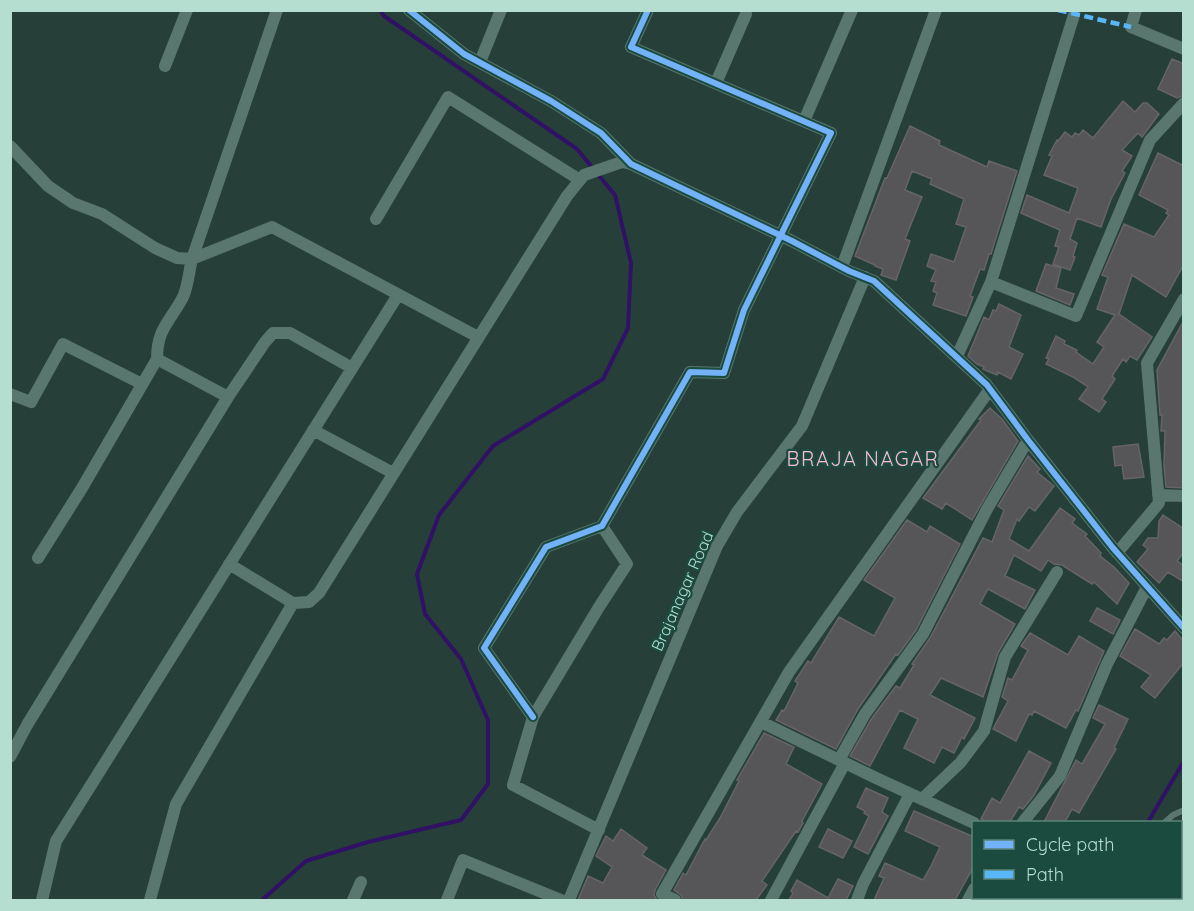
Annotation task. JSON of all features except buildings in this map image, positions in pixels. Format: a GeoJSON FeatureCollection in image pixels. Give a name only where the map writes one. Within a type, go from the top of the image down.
{"type":"FeatureCollection","features":[{"type":"Feature","properties":{"kind":"street"},"geometry":{"type":"LineString","coordinates":[[165,66],[187,10]]}},
{"type":"Feature","properties":{"kind":"street"},"geometry":{"type":"LineString","coordinates":[[38,558],[82,488],[156,359],[160,333],[184,295],[192,259],[277,10]]}},
{"type":"Feature","properties":{"kind":"street"},"geometry":{"type":"LineString","coordinates":[[409,10],[464,54],[550,101],[601,133],[626,163],[874,281],[990,389],[1117,553],[1184,628]]}},
{"type":"Feature","properties":{"kind":"street"},"geometry":{"type":"LineString","coordinates":[[480,62],[501,10]]}},
{"type":"Feature","properties":{"kind":"street"},"geometry":{"type":"LineString","coordinates":[[533,717],[483,648],[546,547],[602,526],[690,372],[724,373],[744,310],[831,133],[632,47],[648,10]]}},
{"type":"Feature","properties":{"kind":"street"},"geometry":{"type":"LineString","coordinates":[[804,121],[852,10]]}},
{"type":"Feature","properties":{"kind":"street"},"geometry":{"type":"LineString","coordinates":[[842,267],[936,10]]}},
{"type":"Feature","properties":{"kind":"street"},"geometry":{"type":"LineString","coordinates":[[1136,10],[1131,27],[1184,49]]}},
{"type":"Feature","properties":{"kind":"street"},"geometry":{"type":"LineString","coordinates":[[716,83],[746,14]]}},
{"type":"Feature","properties":{"kind":"street"},"geometry":{"type":"LineString","coordinates":[[957,356],[991,282],[1074,15]]}},
{"type":"Feature","properties":{"kind":"street"},"geometry":{"type":"LineString","coordinates":[[376,219],[448,97],[582,178]]}},
{"type":"Feature","properties":{"kind":"street"},"geometry":{"type":"LineString","coordinates":[[991,282],[1076,316],[1150,140],[1184,103]]}},
{"type":"Feature","properties":{"kind":"street"},"geometry":{"type":"LineString","coordinates":[[10,146],[48,186],[73,203],[102,214],[155,248],[177,258],[192,259],[272,227],[478,337]]}},
{"type":"Feature","properties":{"kind":"street"},"geometry":{"type":"LineString","coordinates":[[230,564],[293,603],[309,602],[319,593],[567,196],[582,178],[626,163]]}},
{"type":"Feature","properties":{"kind":"street","name":"Brajanagar Road"},"geometry":{"type":"LineString","coordinates":[[569,900],[717,546],[737,512],[802,426],[865,278]]}},
{"type":"Feature","properties":{"kind":"street"},"geometry":{"type":"LineString","coordinates":[[42,900],[56,841],[398,295]]}},
{"type":"Feature","properties":{"kind":"street"},"geometry":{"type":"LineString","coordinates":[[1117,553],[1159,503],[1147,363],[1184,299]]}},
{"type":"Feature","properties":{"kind":"street"},"geometry":{"type":"LineString","coordinates":[[10,757],[33,715],[228,398],[265,342],[273,333],[290,333],[352,368]]}},
{"type":"Feature","properties":{"kind":"street"},"geometry":{"type":"LineString","coordinates":[[10,394],[31,402],[63,345],[142,384]]}},
{"type":"Feature","properties":{"kind":"street"},"geometry":{"type":"LineString","coordinates":[[156,359],[228,398]]}},
{"type":"Feature","properties":{"kind":"street"},"geometry":{"type":"LineString","coordinates":[[675,900],[662,894],[796,663],[990,389]]}},
{"type":"Feature","properties":{"kind":"street"},"geometry":{"type":"LineString","coordinates":[[313,430],[393,473]]}},
{"type":"Feature","properties":{"kind":"street"},"geometry":{"type":"LineString","coordinates":[[771,900],[865,714],[923,634],[987,509],[1028,440]]}},
{"type":"Feature","properties":{"kind":"street"},"geometry":{"type":"LineString","coordinates":[[1158,495],[1184,496]]}},
{"type":"Feature","properties":{"kind":"street"},"geometry":{"type":"LineString","coordinates":[[599,830],[513,785],[533,717],[598,607],[627,564],[602,526]]}},
{"type":"Feature","properties":{"kind":"street"},"geometry":{"type":"LineString","coordinates":[[857,900],[863,884],[916,796],[960,763],[984,731],[1005,657],[1057,572]]}},
{"type":"Feature","properties":{"kind":"street"},"geometry":{"type":"LineString","coordinates":[[1024,821],[1060,776],[1107,664],[1148,587]]}},
{"type":"Feature","properties":{"kind":"street"},"geometry":{"type":"LineString","coordinates":[[150,900],[176,804],[293,603]]}},
{"type":"Feature","properties":{"kind":"street"},"geometry":{"type":"LineString","coordinates":[[761,722],[972,822]]}},
{"type":"Feature","properties":{"kind":"street"},"geometry":{"type":"LineString","coordinates":[[447,900],[463,860],[561,900]]}},
{"type":"Feature","properties":{"kind":"street"},"geometry":{"type":"LineString","coordinates":[[352,900],[361,882]]}},
{"type":"Feature","properties":{"kind":"lane"},"geometry":{"type":"LineString","coordinates":[[1166,821],[1184,810]]}},
{"type":"Feature","properties":{"kind":"waterway"},"geometry":{"type":"LineString","coordinates":[[262,900],[306,861],[368,842],[461,820],[488,784],[488,720],[461,659],[425,614],[417,574],[439,515],[493,446],[603,379],[628,328],[631,263],[615,195],[577,149],[384,16],[380,10]]}},
{"type":"Feature","properties":{"kind":"waterway"},"geometry":{"type":"LineString","coordinates":[[1149,821],[1184,761]]}},
{"type":"Feature","properties":{"kind":"marked path"},"geometry":{"type":"LineString","coordinates":[[1058,10],[1131,27]]}},
{"type":"Feature","properties":{"kind":"cycle path"},"geometry":{"type":"LineString","coordinates":[[409,10],[464,54],[551,101],[601,133],[631,164],[792,241],[849,271],[874,281],[987,385],[1113,548],[1184,628]]}},
{"type":"Feature","properties":{"kind":"cycle path"},"geometry":{"type":"LineString","coordinates":[[533,717],[484,648],[546,547],[602,526],[690,372],[724,373],[744,310],[831,133],[631,47],[648,10]]}},
{"type":"Feature","properties":{"kind":"district","name":"BRAJA NAGAR"},"geometry":{"type":"Point","coordinates":[863,458]}}]}
